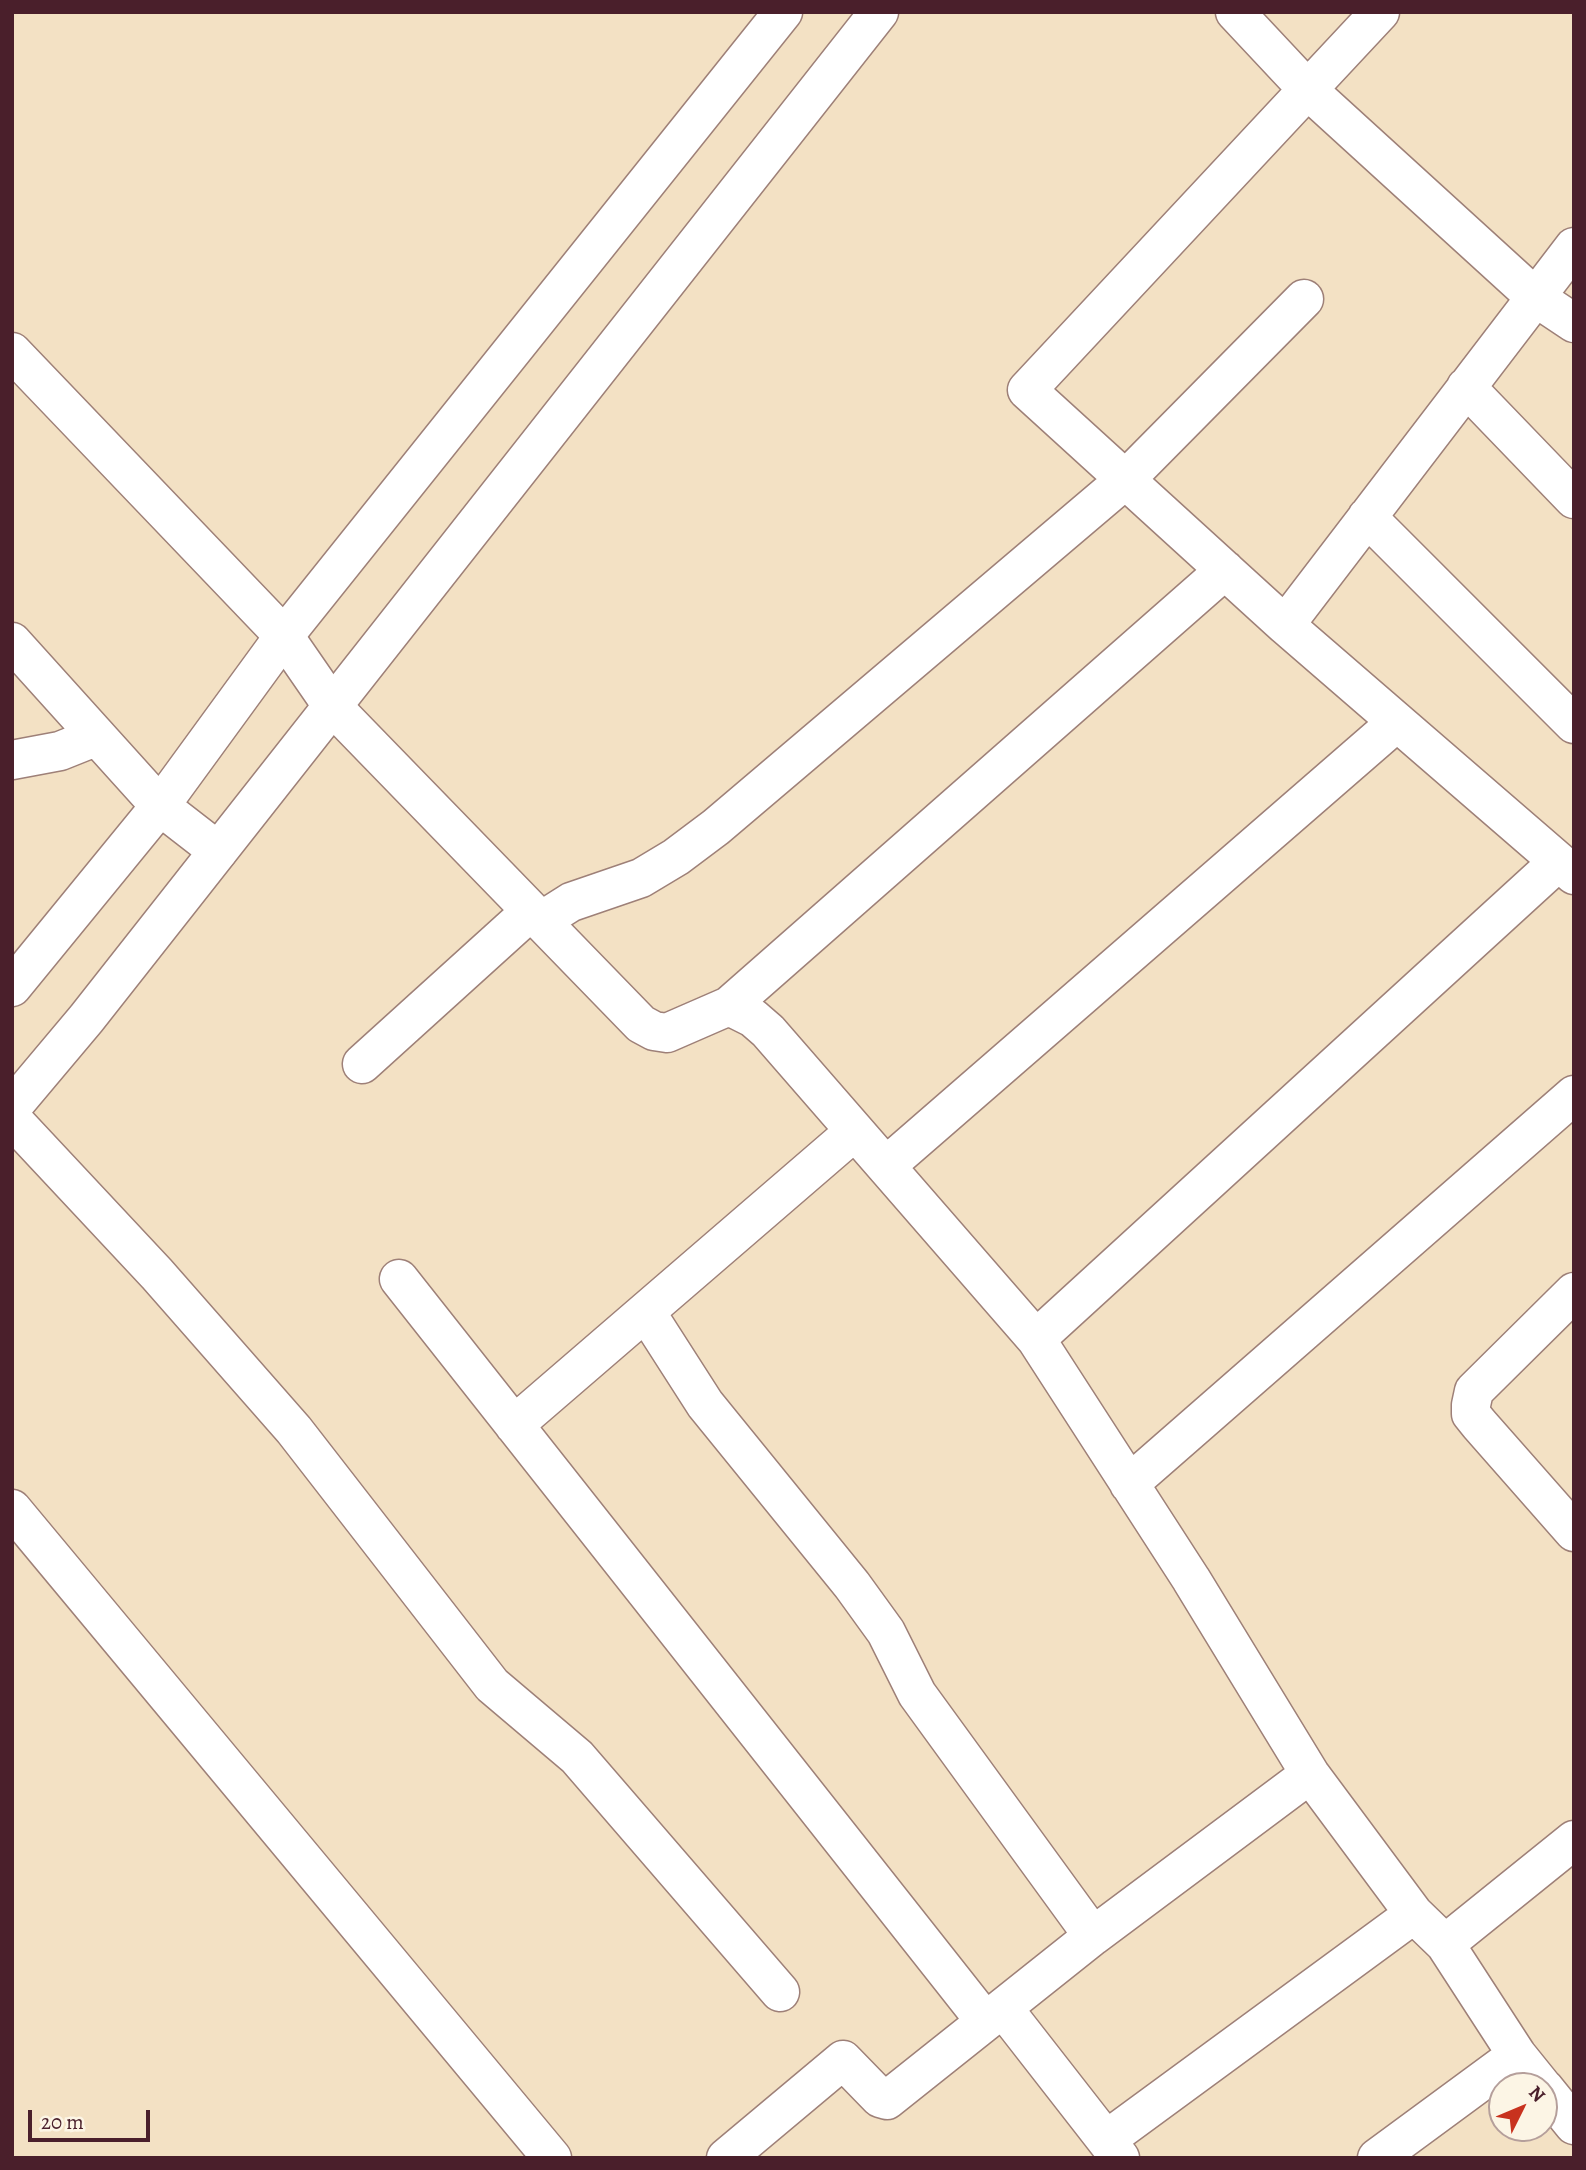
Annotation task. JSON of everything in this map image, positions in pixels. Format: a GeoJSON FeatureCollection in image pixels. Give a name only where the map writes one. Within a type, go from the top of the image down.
{"type":"FeatureCollection","features":[{"type":"Feature","properties":{"kind":"street"},"geometry":{"type":"LineString","coordinates":[[12,987],[160,806],[284,636],[783,12]]}},
{"type":"Feature","properties":{"kind":"street"},"geometry":{"type":"LineString","coordinates":[[12,1107],[86,1019],[879,12]]}},
{"type":"Feature","properties":{"kind":"street"},"geometry":{"type":"LineString","coordinates":[[1235,12],[1310,91],[1535,298],[1574,323]]}},
{"type":"Feature","properties":{"kind":"street"},"geometry":{"type":"LineString","coordinates":[[1036,1339],[1566,868],[1285,625],[1027,390],[1310,91],[1380,12]]}},
{"type":"Feature","properties":{"kind":"street"},"geometry":{"type":"LineString","coordinates":[[1285,625],[1574,247]]}},
{"type":"Feature","properties":{"kind":"street"},"geometry":{"type":"LineString","coordinates":[[362,1064],[536,916],[640,878],[686,850],[1126,479],[1304,299]]}},
{"type":"Feature","properties":{"kind":"street"},"geometry":{"type":"LineString","coordinates":[[12,352],[284,636],[333,707],[641,1024],[654,1031],[667,1033],[729,1006],[1226,570]]}},
{"type":"Feature","properties":{"kind":"street"},"geometry":{"type":"LineString","coordinates":[[1466,387],[1574,499]]}},
{"type":"Feature","properties":{"kind":"street"},"geometry":{"type":"LineString","coordinates":[[1367,517],[1574,724]]}},
{"type":"Feature","properties":{"kind":"street"},"geometry":{"type":"LineString","coordinates":[[12,642],[160,806],[218,851]]}},
{"type":"Feature","properties":{"kind":"street"},"geometry":{"type":"LineString","coordinates":[[886,1166],[1397,722]]}},
{"type":"Feature","properties":{"kind":"street"},"geometry":{"type":"LineString","coordinates":[[12,760],[60,751],[95,737]]}},
{"type":"Feature","properties":{"kind":"street"},"geometry":{"type":"LineString","coordinates":[[729,1006],[753,1018],[768,1031],[1036,1339],[1310,1774],[1414,1914],[1445,1944],[1531,2072]]}},
{"type":"Feature","properties":{"kind":"street"},"geometry":{"type":"LineString","coordinates":[[1129,1484],[1574,1095]]}},
{"type":"Feature","properties":{"kind":"street"},"geometry":{"type":"LineString","coordinates":[[12,1119],[157,1274],[294,1430],[492,1685],[577,1757],[780,1992]]}},
{"type":"Feature","properties":{"kind":"street"},"geometry":{"type":"LineString","coordinates":[[514,1425],[855,1131]]}},
{"type":"Feature","properties":{"kind":"street"},"geometry":{"type":"LineString","coordinates":[[400,1279],[514,1425],[994,2014],[1113,2149],[1414,1914]]}},
{"type":"Feature","properties":{"kind":"street"},"geometry":{"type":"LineString","coordinates":[[1574,1292],[1474,1391],[1471,1405],[1471,1413],[1479,1424],[1574,1532]]}},
{"type":"Feature","properties":{"kind":"street"},"geometry":{"type":"LineString","coordinates":[[646,1312],[705,1405],[886,1632],[918,1694],[1093,1936]]}},
{"type":"Feature","properties":{"kind":"street"},"geometry":{"type":"LineString","coordinates":[[12,1509],[552,2158]]}},
{"type":"Feature","properties":{"kind":"street"},"geometry":{"type":"LineString","coordinates":[[726,2158],[843,2060],[880,2098],[887,2099],[1093,1936],[1310,1774]]}},
{"type":"Feature","properties":{"kind":"street"},"geometry":{"type":"LineString","coordinates":[[1445,1944],[1574,1840]]}},
{"type":"Feature","properties":{"kind":"street"},"geometry":{"type":"LineString","coordinates":[[1377,2158],[1517,2055]]}},
{"type":"Feature","properties":{"kind":"street"},"geometry":{"type":"LineString","coordinates":[[1558,2105],[1574,2125]]}}]}
